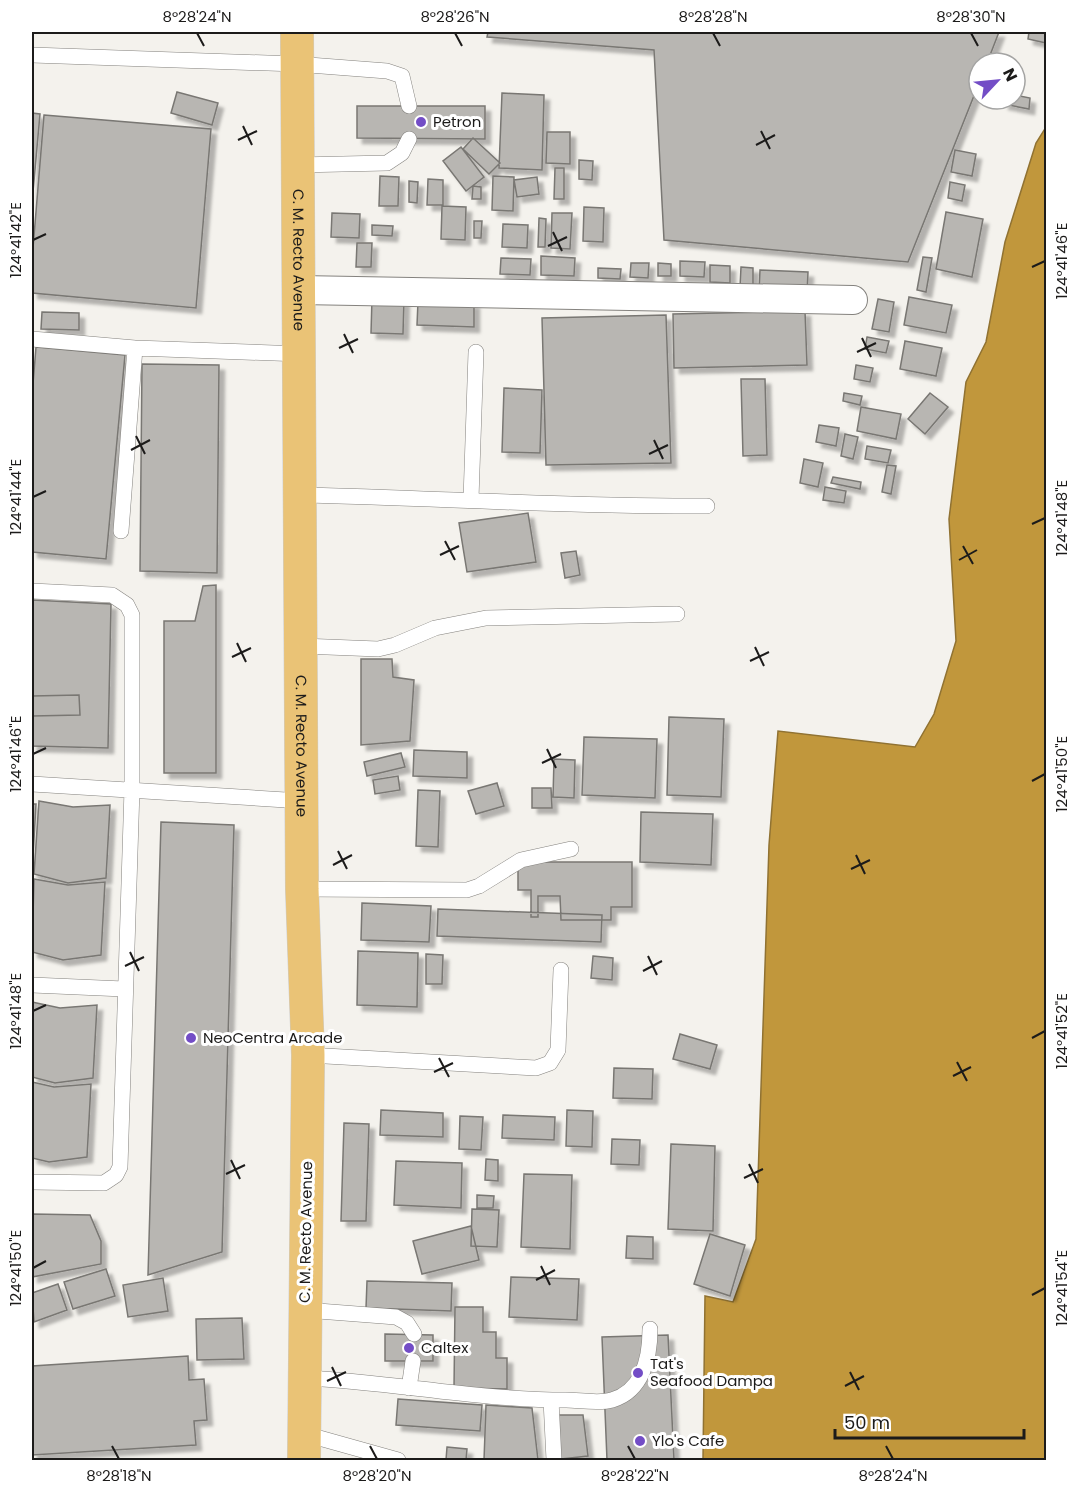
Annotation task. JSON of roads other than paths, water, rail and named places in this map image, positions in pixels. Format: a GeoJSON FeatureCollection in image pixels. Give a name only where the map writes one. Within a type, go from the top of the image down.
{"type":"FeatureCollection","features":[{"type":"Feature","properties":{"kind":"highway","name":"C. M. Recto Avenue"},"geometry":{"type":"LineString","coordinates":[[297,32],[302,495],[302,889],[308,1055],[305,1447]]}},
{"type":"Feature","properties":{"kind":"street"},"geometry":{"type":"LineString","coordinates":[[300,290],[853,300]]}},
{"type":"Feature","properties":{"kind":"lane"},"geometry":{"type":"LineString","coordinates":[[32,56],[296,64],[387,71],[402,76],[409,106]]}},
{"type":"Feature","properties":{"kind":"lane"},"geometry":{"type":"LineString","coordinates":[[298,165],[387,163],[396,160],[410,139]]}},
{"type":"Feature","properties":{"kind":"lane"},"geometry":{"type":"LineString","coordinates":[[32,339],[135,348],[301,354]]}},
{"type":"Feature","properties":{"kind":"lane"},"geometry":{"type":"LineString","coordinates":[[121,531],[135,348]]}},
{"type":"Feature","properties":{"kind":"lane"},"geometry":{"type":"LineString","coordinates":[[471,499],[476,352]]}},
{"type":"Feature","properties":{"kind":"lane"},"geometry":{"type":"LineString","coordinates":[[302,495],[471,499],[575,505],[707,506]]}},
{"type":"Feature","properties":{"kind":"lane"},"geometry":{"type":"LineString","coordinates":[[32,591],[112,595],[127,605],[132,615],[132,789],[120,1167],[116,1175],[104,1183],[32,1182]]}},
{"type":"Feature","properties":{"kind":"lane"},"geometry":{"type":"LineString","coordinates":[[302,646],[378,649],[395,645],[435,628],[486,618],[677,614]]}},
{"type":"Feature","properties":{"kind":"lane"},"geometry":{"type":"LineString","coordinates":[[32,784],[302,801]]}},
{"type":"Feature","properties":{"kind":"lane"},"geometry":{"type":"LineString","coordinates":[[302,889],[467,890],[479,886],[521,860],[572,849]]}},
{"type":"Feature","properties":{"kind":"lane"},"geometry":{"type":"LineString","coordinates":[[308,1055],[536,1068],[550,1064],[558,1050],[561,970]]}},
{"type":"Feature","properties":{"kind":"lane"},"geometry":{"type":"LineString","coordinates":[[32,985],[124,989]]}},
{"type":"Feature","properties":{"kind":"lane"},"geometry":{"type":"LineString","coordinates":[[305,1310],[396,1317],[407,1323],[414,1334]]}},
{"type":"Feature","properties":{"kind":"lane"},"geometry":{"type":"LineString","coordinates":[[305,1378],[354,1380],[409,1388],[551,1400],[611,1401],[626,1393],[640,1377],[650,1356],[650,1329]]}},
{"type":"Feature","properties":{"kind":"lane"},"geometry":{"type":"LineString","coordinates":[[409,1388],[413,1361]]}},
{"type":"Feature","properties":{"kind":"lane"},"geometry":{"type":"LineString","coordinates":[[551,1400],[554,1461]]}},
{"type":"Feature","properties":{"kind":"lane"},"geometry":{"type":"LineString","coordinates":[[305,1447],[398,1461]]}},
{"type":"Feature","properties":{"kind":"place","name":"Petron"},"geometry":{"type":"Point","coordinates":[421,122]}},
{"type":"Feature","properties":{"kind":"place","name":"NeoCentra Arcade"},"geometry":{"type":"Point","coordinates":[191,1038]}},
{"type":"Feature","properties":{"kind":"place","name":"Caltex"},"geometry":{"type":"Point","coordinates":[409,1348]}},
{"type":"Feature","properties":{"kind":"place","name":"Tat's Seafood Dampa"},"geometry":{"type":"Point","coordinates":[638,1373]}},
{"type":"Feature","properties":{"kind":"place","name":"Ylo's Cafe"},"geometry":{"type":"Point","coordinates":[640,1441]}}]}
